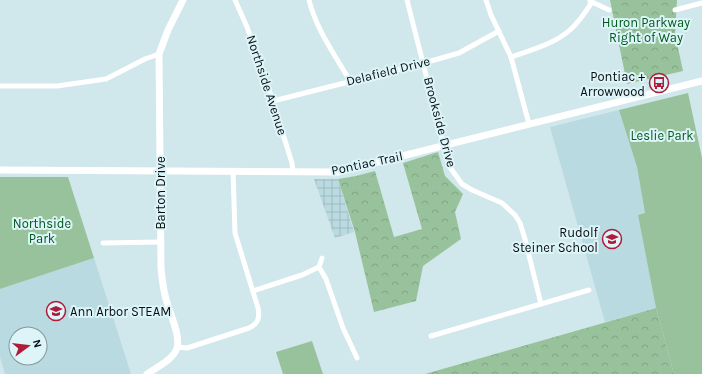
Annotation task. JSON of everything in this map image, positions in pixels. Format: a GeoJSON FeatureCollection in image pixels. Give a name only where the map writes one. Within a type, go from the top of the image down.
{"type":"FeatureCollection","features":[{"type":"Feature","properties":{"kind":"main road","name":"Barton Drive"},"geometry":{"type":"LineString","coordinates":[[177,347],[176,333],[166,301],[162,281],[160,242],[159,54],[168,30],[183,0]]}},
{"type":"Feature","properties":{"kind":"main road","name":"Pontiac Trail"},"geometry":{"type":"LineString","coordinates":[[0,170],[329,173],[343,171],[702,81]]}},
{"type":"Feature","properties":{"kind":"main road"},"geometry":{"type":"LineString","coordinates":[[146,374],[167,361],[177,347]]}},
{"type":"Feature","properties":{"kind":"street","name":"Northside Avenue"},"geometry":{"type":"LineString","coordinates":[[235,0],[240,8],[273,101],[292,163],[293,172]]}},
{"type":"Feature","properties":{"kind":"street"},"geometry":{"type":"LineString","coordinates":[[308,0],[315,17],[350,81]]}},
{"type":"Feature","properties":{"kind":"street","name":"Brookside Drive"},"geometry":{"type":"LineString","coordinates":[[407,0],[449,166],[462,184],[502,203],[515,215],[520,223],[525,239],[541,304]]}},
{"type":"Feature","properties":{"kind":"street"},"geometry":{"type":"LineString","coordinates":[[486,0],[498,31],[511,57],[529,124]]}},
{"type":"Feature","properties":{"kind":"street"},"geometry":{"type":"LineString","coordinates":[[511,57],[550,43],[562,36],[576,24],[591,1],[609,10]]}},
{"type":"Feature","properties":{"kind":"street"},"geometry":{"type":"LineString","coordinates":[[675,10],[702,3]]}},
{"type":"Feature","properties":{"kind":"street","name":"Delafield Drive"},"geometry":{"type":"LineString","coordinates":[[273,101],[424,63],[459,52],[498,31]]}},
{"type":"Feature","properties":{"kind":"street"},"geometry":{"type":"LineString","coordinates":[[0,86],[57,86],[106,79],[145,59],[159,54]]}},
{"type":"Feature","properties":{"kind":"street"},"geometry":{"type":"LineString","coordinates":[[177,347],[187,348],[254,326],[258,322],[259,315],[253,291],[235,233],[233,171]]}},
{"type":"Feature","properties":{"kind":"street"},"geometry":{"type":"LineString","coordinates":[[103,243],[160,242]]}},
{"type":"Feature","properties":{"kind":"street"},"geometry":{"type":"LineString","coordinates":[[253,291],[302,275],[319,267],[322,258]]}},
{"type":"Feature","properties":{"kind":"street"},"geometry":{"type":"LineString","coordinates":[[319,267],[326,279],[343,328],[357,358]]}},
{"type":"Feature","properties":{"kind":"street"},"geometry":{"type":"LineString","coordinates":[[430,336],[589,290]]}},
{"type":"Feature","properties":{"kind":"shaded area","name":"Rudolf Steiner School"},"geometry":{"type":"Polygon","coordinates":[[[619,110],[637,167],[645,213],[638,215],[656,308],[605,322],[550,127],[619,110]]]}},
{"type":"Feature","properties":{"kind":"shaded area"},"geometry":{"type":"Polygon","coordinates":[[[314,179],[338,179],[354,232],[335,238],[314,179]]]}},
{"type":"Feature","properties":{"kind":"shaded area","name":"Ann Arbor STEAM"},"geometry":{"type":"Polygon","coordinates":[[[94,258],[131,374],[5,374],[0,357],[0,289],[94,258]]]}},
{"type":"Feature","properties":{"kind":"green space","name":"Huron Parkway Right of Way"},"geometry":{"type":"Polygon","coordinates":[[[610,0],[677,0],[675,34],[683,71],[627,84],[610,0]]]}},
{"type":"Feature","properties":{"kind":"green space","name":"Leslie Park"},"geometry":{"type":"Polygon","coordinates":[[[688,93],[702,158],[702,374],[674,374],[656,308],[638,215],[645,213],[637,167],[619,110],[688,93]]]}},
{"type":"Feature","properties":{"kind":"green space"},"geometry":{"type":"Polygon","coordinates":[[[438,152],[445,176],[463,194],[455,212],[461,239],[423,266],[416,301],[374,312],[355,232],[338,179],[375,171],[394,237],[422,229],[403,163],[438,152]]]}},
{"type":"Feature","properties":{"kind":"green space","name":"Northside Park"},"geometry":{"type":"Polygon","coordinates":[[[0,177],[68,177],[94,258],[0,289],[0,177]]]}},
{"type":"Feature","properties":{"kind":"green space"},"geometry":{"type":"Polygon","coordinates":[[[656,308],[674,374],[425,374],[656,308]]]}},
{"type":"Feature","properties":{"kind":"green space"},"geometry":{"type":"Polygon","coordinates":[[[312,341],[323,374],[283,374],[276,352],[312,341]]]}},
{"type":"Feature","properties":{"kind":"place","name":"Pontiac + Arrowwood"},"geometry":{"type":"Point","coordinates":[659,83]}},
{"type":"Feature","properties":{"kind":"place","name":"Rudolf Steiner School"},"geometry":{"type":"Point","coordinates":[612,239]}},
{"type":"Feature","properties":{"kind":"place","name":"Ann Arbor STEAM"},"geometry":{"type":"Point","coordinates":[56,311]}}]}
